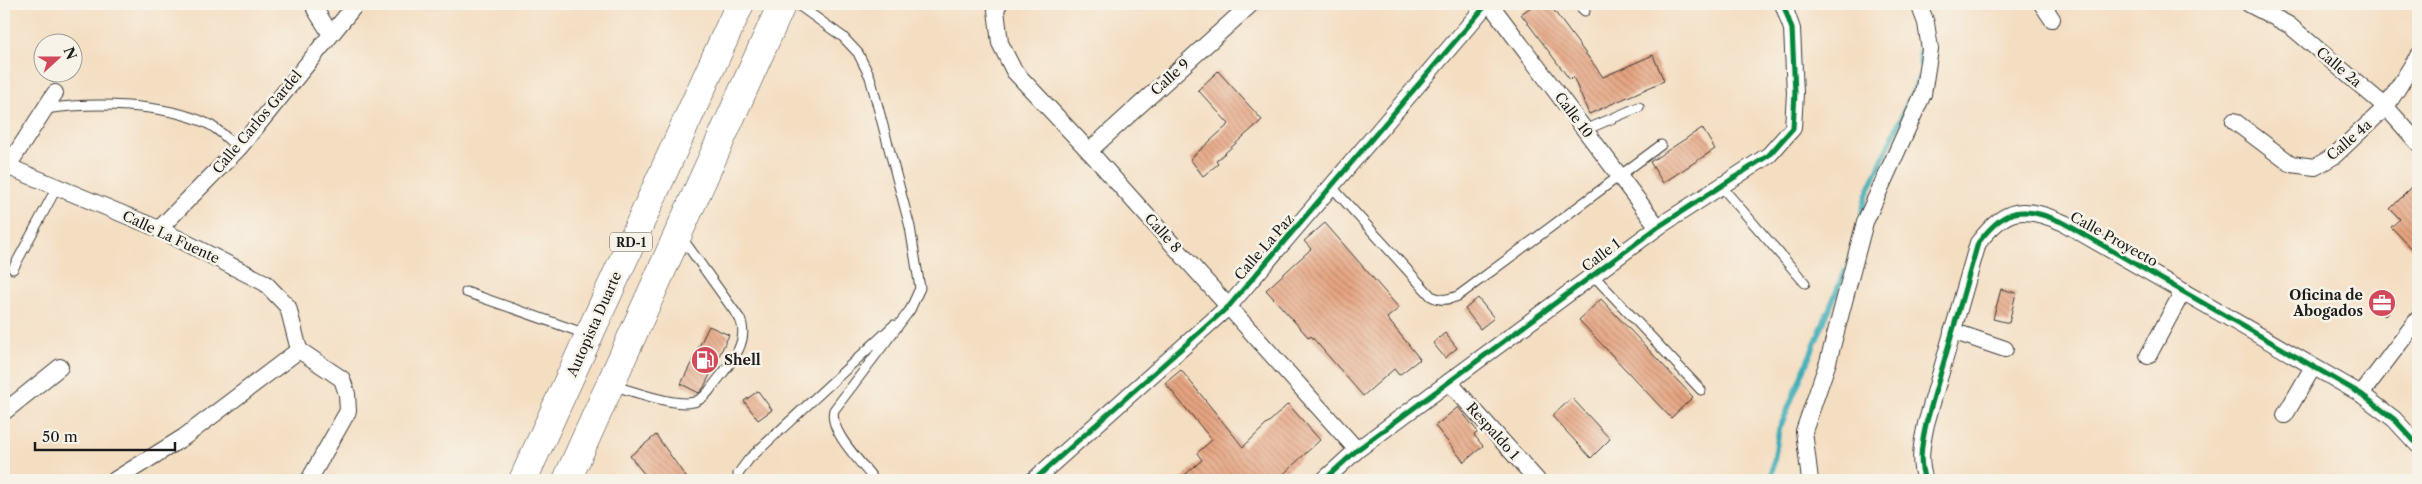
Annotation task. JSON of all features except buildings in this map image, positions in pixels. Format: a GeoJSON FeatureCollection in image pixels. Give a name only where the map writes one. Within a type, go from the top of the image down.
{"type":"FeatureCollection","features":[{"type":"Feature","properties":{"kind":"highway","name":"Autopista Duarte"},"geometry":{"type":"LineString","coordinates":[[523,480],[740,4]]}},
{"type":"Feature","properties":{"kind":"highway","name":"RD-1"},"geometry":{"type":"LineString","coordinates":[[567,480],[782,4]]}},
{"type":"Feature","properties":{"kind":"street","name":"Calle Carlos Gardel"},"geometry":{"type":"LineString","coordinates":[[159,229],[239,148],[330,33],[356,4]]}},
{"type":"Feature","properties":{"kind":"street","name":"Calle 8"},"geometry":{"type":"LineString","coordinates":[[999,4],[996,10],[1000,43],[1014,71],[1089,151],[1357,450]]}},
{"type":"Feature","properties":{"kind":"street","name":"Calle 9"},"geometry":{"type":"LineString","coordinates":[[1089,151],[1251,4]]}},
{"type":"Feature","properties":{"kind":"street","name":"Calle 10"},"geometry":{"type":"LineString","coordinates":[[1489,4],[1658,227]]}},
{"type":"Feature","properties":{"kind":"street","name":"Calle La Paz"},"geometry":{"type":"LineString","coordinates":[[1034,480],[1229,306],[1489,4]]}},
{"type":"Feature","properties":{"kind":"street","name":"Calle 1"},"geometry":{"type":"LineString","coordinates":[[1324,480],[1357,450],[1658,227],[1769,155],[1793,128],[1795,93],[1792,29],[1783,4]]}},
{"type":"Feature","properties":{"kind":"street"},"geometry":{"type":"LineString","coordinates":[[1810,480],[1804,431],[1828,362],[1865,222],[1923,94],[1930,49],[1926,23],[1919,4]]}},
{"type":"Feature","properties":{"kind":"street"},"geometry":{"type":"LineString","coordinates":[[2042,4],[2052,20]]}},
{"type":"Feature","properties":{"kind":"street","name":"Calle 2a"},"geometry":{"type":"LineString","coordinates":[[2249,4],[2289,25],[2386,107],[2418,143]]}},
{"type":"Feature","properties":{"kind":"street"},"geometry":{"type":"LineString","coordinates":[[315,9],[330,33]]}},
{"type":"Feature","properties":{"kind":"street","name":"Calle 4a"},"geometry":{"type":"LineString","coordinates":[[2234,121],[2291,164],[2315,167],[2334,156],[2386,107],[2418,56]]}},
{"type":"Feature","properties":{"kind":"street"},"geometry":{"type":"LineString","coordinates":[[6,165],[56,92]]}},
{"type":"Feature","properties":{"kind":"street","name":"Calle La Fuente"},"geometry":{"type":"LineString","coordinates":[[6,165],[159,229],[265,283],[288,308],[299,350]]}},
{"type":"Feature","properties":{"kind":"street","name":"Calle Proyecto"},"geometry":{"type":"LineString","coordinates":[[1925,480],[1921,470],[1921,448],[1952,330],[1978,243],[1993,224],[2003,216],[2016,212],[2045,215],[2064,223],[2183,291],[2360,394],[2394,419],[2418,445]]}},
{"type":"Feature","properties":{"kind":"street"},"geometry":{"type":"LineString","coordinates":[[2148,356],[2183,291]]}},
{"type":"Feature","properties":{"kind":"street"},"geometry":{"type":"LineString","coordinates":[[2360,394],[2418,318]]}},
{"type":"Feature","properties":{"kind":"street"},"geometry":{"type":"LineString","coordinates":[[1952,330],[2005,349]]}},
{"type":"Feature","properties":{"kind":"street"},"geometry":{"type":"LineString","coordinates":[[115,480],[184,436],[299,350],[342,379],[347,394],[348,411],[308,480]]}},
{"type":"Feature","properties":{"kind":"street"},"geometry":{"type":"LineString","coordinates":[[4,412],[60,367]]}},
{"type":"Feature","properties":{"kind":"street"},"geometry":{"type":"LineString","coordinates":[[2285,415],[2313,367]]}},
{"type":"Feature","properties":{"kind":"street","name":"Respaldo 1"},"geometry":{"type":"LineString","coordinates":[[1449,382],[1537,480]]}},
{"type":"Feature","properties":{"kind":"lane"},"geometry":{"type":"LineString","coordinates":[[797,4],[843,37],[858,53],[870,77],[917,255],[920,288],[910,310],[834,410],[832,416],[840,435],[872,477]]}},
{"type":"Feature","properties":{"kind":"lane"},"geometry":{"type":"LineString","coordinates":[[1577,4],[1585,11]]}},
{"type":"Feature","properties":{"kind":"lane"},"geometry":{"type":"LineString","coordinates":[[44,109],[77,104],[127,107],[175,113],[209,125],[239,148]]}},
{"type":"Feature","properties":{"kind":"lane"},"geometry":{"type":"LineString","coordinates":[[1585,130],[1638,107]]}},
{"type":"Feature","properties":{"kind":"lane"},"geometry":{"type":"LineString","coordinates":[[1331,186],[1431,296],[1439,300],[1448,300],[1458,296],[1662,145]]}},
{"type":"Feature","properties":{"kind":"lane"},"geometry":{"type":"LineString","coordinates":[[1721,186],[1804,283]]}},
{"type":"Feature","properties":{"kind":"lane"},"geometry":{"type":"LineString","coordinates":[[13,269],[57,187]]}},
{"type":"Feature","properties":{"kind":"lane"},"geometry":{"type":"LineString","coordinates":[[610,385],[671,401],[694,402],[703,398],[709,391],[743,340],[744,328],[740,320],[679,234]]}},
{"type":"Feature","properties":{"kind":"lane"},"geometry":{"type":"LineString","coordinates":[[1593,275],[1701,390]]}},
{"type":"Feature","properties":{"kind":"lane"},"geometry":{"type":"LineString","coordinates":[[466,292],[588,335]]}},
{"type":"Feature","properties":{"kind":"lane"},"geometry":{"type":"LineString","coordinates":[[739,480],[738,474],[749,460],[910,310]]}},
{"type":"Feature","properties":{"kind":"waterway"},"geometry":{"type":"LineString","coordinates":[[1920,64],[1921,36]]}},
{"type":"Feature","properties":{"kind":"waterway"},"geometry":{"type":"LineString","coordinates":[[1862,212],[1866,196],[1919,78]]}},
{"type":"Feature","properties":{"kind":"waterway"},"geometry":{"type":"LineString","coordinates":[[1771,480],[1779,430],[1845,271]]}},
{"type":"Feature","properties":{"kind":"cycle path"},"geometry":{"type":"LineString","coordinates":[[1034,480],[1229,306],[1487,4]]}},
{"type":"Feature","properties":{"kind":"cycle path"},"geometry":{"type":"LineString","coordinates":[[1324,480],[1357,450],[1658,227],[1769,155],[1793,128],[1795,93],[1792,29],[1783,4]]}},
{"type":"Feature","properties":{"kind":"cycle path"},"geometry":{"type":"LineString","coordinates":[[1925,480],[1921,459],[1926,424],[1978,243],[1997,222],[2006,216],[2026,212],[2037,213],[2064,223],[2361,394],[2394,419],[2418,445]]}},
{"type":"Feature","properties":{"kind":"place","name":"Oficina de Abogados"},"geometry":{"type":"Point","coordinates":[2382,303]}},
{"type":"Feature","properties":{"kind":"place","name":"Shell"},"geometry":{"type":"Point","coordinates":[705,360]}}]}
